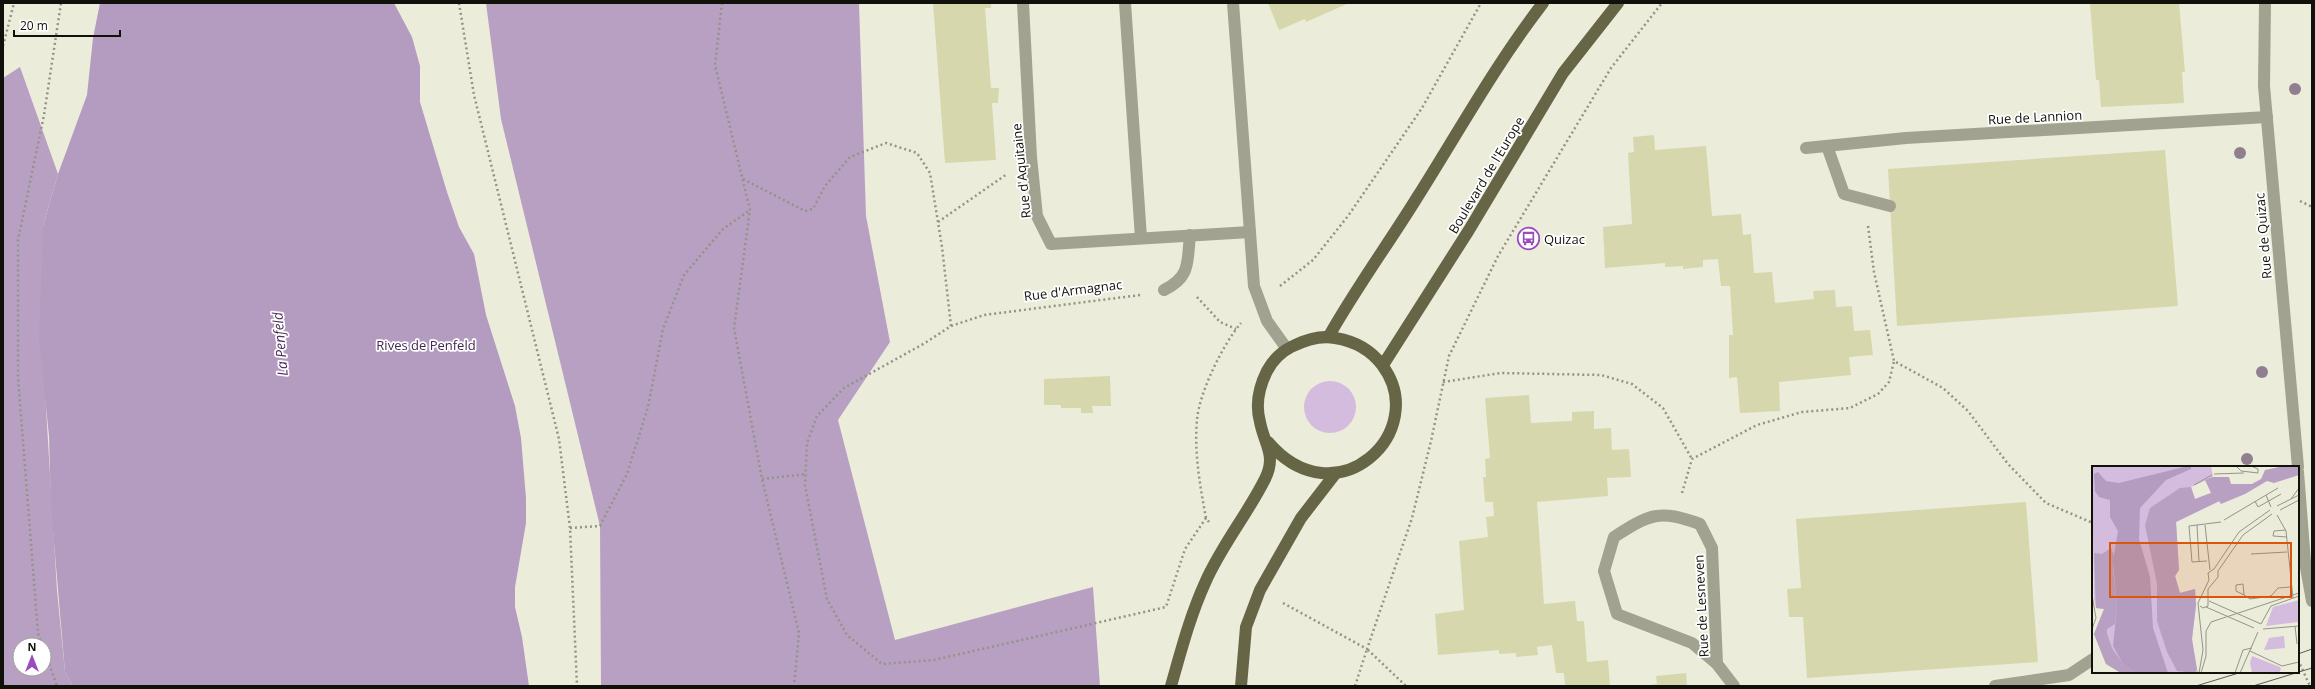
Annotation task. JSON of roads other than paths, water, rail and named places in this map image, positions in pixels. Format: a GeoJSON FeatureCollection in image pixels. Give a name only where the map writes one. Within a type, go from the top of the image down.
{"type":"FeatureCollection","features":[{"type":"Feature","properties":{"kind":"main road"},"geometry":{"type":"LineString","coordinates":[[1329,336],[1355,290],[1417,198],[1513,42],[1543,3]]}},
{"type":"Feature","properties":{"kind":"main road","name":"Boulevard de l'Europe"},"geometry":{"type":"LineString","coordinates":[[1383,365],[1465,237],[1563,72],[1618,3]]}},
{"type":"Feature","properties":{"kind":"main road"},"geometry":{"type":"LineString","coordinates":[[1171,686],[1186,633],[1205,582],[1266,478],[1270,458],[1268,442],[1260,423],[1257,402],[1262,382],[1272,363],[1287,349],[1307,339],[1329,336],[1349,340],[1368,350],[1383,365],[1393,386],[1396,410],[1390,434],[1377,453],[1358,467],[1335,474],[1315,474],[1297,468],[1280,457],[1268,442]]}},
{"type":"Feature","properties":{"kind":"main road"},"geometry":{"type":"LineString","coordinates":[[1241,686],[1246,627],[1260,590],[1301,518],[1335,474]]}},
{"type":"Feature","properties":{"kind":"street","name":"Rue d'Aquitaine"},"geometry":{"type":"LineString","coordinates":[[1022,3],[1031,157],[1037,216],[1051,244],[1250,232]]}},
{"type":"Feature","properties":{"kind":"street"},"geometry":{"type":"LineString","coordinates":[[1125,3],[1141,238]]}},
{"type":"Feature","properties":{"kind":"street"},"geometry":{"type":"LineString","coordinates":[[1233,3],[1254,286],[1258,302],[1267,321],[1287,349]]}},
{"type":"Feature","properties":{"kind":"street","name":"Rue de Quizac"},"geometry":{"type":"LineString","coordinates":[[2265,3],[2264,86],[2298,466]]}},
{"type":"Feature","properties":{"kind":"street","name":"Rue de Lannion"},"geometry":{"type":"LineString","coordinates":[[1806,148],[1906,138],[2267,117]]}},
{"type":"Feature","properties":{"kind":"street"},"geometry":{"type":"LineString","coordinates":[[1827,146],[1844,194],[1890,206]]}},
{"type":"Feature","properties":{"kind":"street"},"geometry":{"type":"LineString","coordinates":[[1164,290],[1177,284],[1185,274],[1190,235]]}},
{"type":"Feature","properties":{"kind":"street"},"geometry":{"type":"LineString","coordinates":[[2299,494],[2302,562],[2312,602]]}},
{"type":"Feature","properties":{"kind":"street","name":"Rue de Lesneven"},"geometry":{"type":"LineString","coordinates":[[1718,664],[1712,548],[1700,524],[1675,515],[1645,517],[1614,536],[1604,571],[1617,614],[1692,643],[1718,664],[1734,686]]}},
{"type":"Feature","properties":{"kind":"street"},"geometry":{"type":"LineString","coordinates":[[1995,686],[2069,676],[2092,660]]}},
{"type":"Feature","properties":{"kind":"water","name":"Rives de Penfeld"},"geometry":{"type":"Polygon","coordinates":[[[100,3],[394,3],[412,37],[420,66],[420,102],[459,227],[474,254],[486,315],[515,406],[521,438],[526,498],[526,523],[515,587],[515,607],[522,637],[529,686],[73,686],[65,672],[51,507],[49,436],[39,340],[43,226],[58,174],[87,95],[93,38],[100,3]]]}},
{"type":"Feature","properties":{"kind":"tram line"},"geometry":{"type":"LineString","coordinates":[[2299,654],[2312,649]]}},
{"type":"Feature","properties":{"kind":"tram line"},"geometry":{"type":"LineString","coordinates":[[2299,672],[2312,668]]}},
{"type":"Feature","properties":{"kind":"tram line"},"geometry":{"type":"LineString","coordinates":[[2196,686],[2239,673]]}},
{"type":"Feature","properties":{"kind":"tram line"},"geometry":{"type":"LineString","coordinates":[[2253,686],[2296,673]]}},
{"type":"Feature","properties":{"kind":"place","name":"Quizac"},"geometry":{"type":"Point","coordinates":[1528,239]}},
{"type":"Feature","properties":{"kind":"water label","name":"La Penfeld"},"geometry":{"type":"Point","coordinates":[280,344]}}]}
